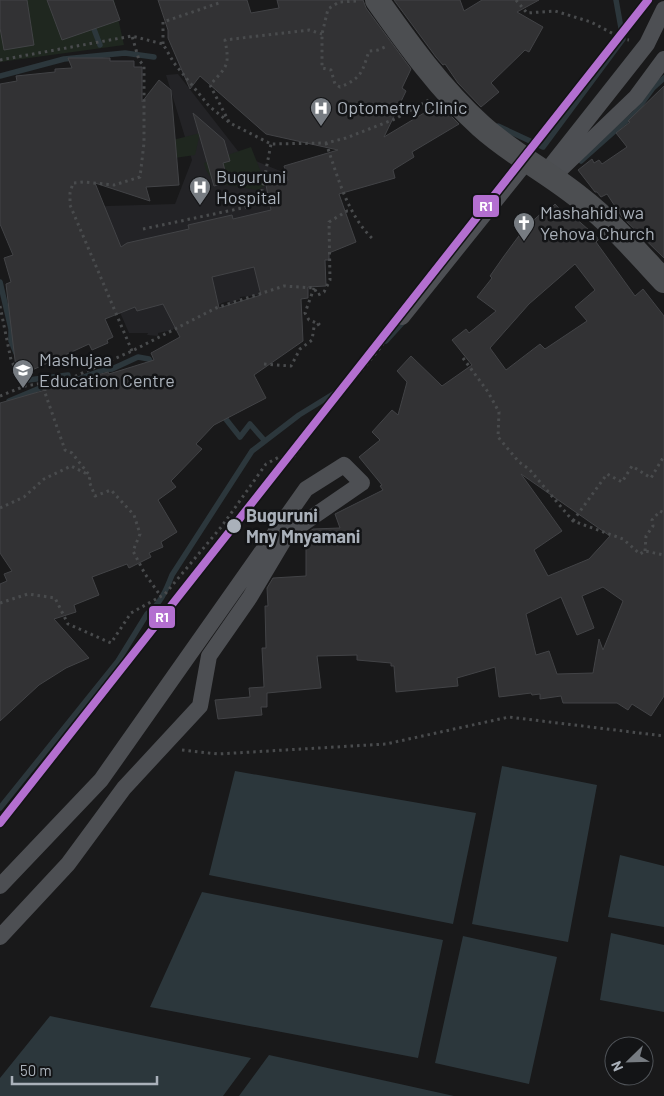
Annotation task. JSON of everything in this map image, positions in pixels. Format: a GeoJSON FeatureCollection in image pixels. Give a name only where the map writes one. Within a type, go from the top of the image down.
{"type":"FeatureCollection","features":[{"type":"Feature","properties":{"kind":"street"},"geometry":{"type":"LineString","coordinates":[[378,1],[446,90],[480,125],[580,198],[614,228],[664,281]]}},
{"type":"Feature","properties":{"kind":"street"},"geometry":{"type":"LineString","coordinates":[[402,317],[542,170],[647,44],[664,9]]}},
{"type":"Feature","properties":{"kind":"street"},"geometry":{"type":"LineString","coordinates":[[542,170],[563,167],[636,97],[664,59]]}},
{"type":"Feature","properties":{"kind":"street"},"geometry":{"type":"LineString","coordinates":[[0,886],[101,780],[306,489],[344,465],[362,483],[301,525],[284,540],[250,597],[209,656],[200,706],[124,788],[68,864],[0,937]]}},
{"type":"Feature","properties":{"kind":"path"},"geometry":{"type":"LineString","coordinates":[[220,0],[219,3],[163,22],[163,44],[174,63],[208,106],[230,123],[271,144],[326,143],[346,138],[396,119],[446,90]]}},
{"type":"Feature","properties":{"kind":"path"},"geometry":{"type":"LineString","coordinates":[[516,0],[527,13],[555,11],[591,22],[623,39],[647,44]]}},
{"type":"Feature","properties":{"kind":"path"},"geometry":{"type":"LineString","coordinates":[[378,1],[339,2],[328,9],[322,34],[322,68],[331,70],[335,84],[340,87],[359,77],[369,51],[378,50],[388,45],[393,23]]}},
{"type":"Feature","properties":{"kind":"path"},"geometry":{"type":"LineString","coordinates":[[230,123],[210,85],[226,67],[228,61],[225,40],[309,30],[322,34]]}},
{"type":"Feature","properties":{"kind":"path"},"geometry":{"type":"LineString","coordinates":[[0,60],[132,36],[163,44]]}},
{"type":"Feature","properties":{"kind":"path"},"geometry":{"type":"LineString","coordinates":[[132,36],[139,60],[144,66],[144,143],[140,176],[114,185],[84,182],[73,183],[70,193],[70,205],[78,227],[132,351]]}},
{"type":"Feature","properties":{"kind":"path"},"geometry":{"type":"LineString","coordinates":[[326,143],[351,210],[363,230],[374,240]]}},
{"type":"Feature","properties":{"kind":"path"},"geometry":{"type":"LineString","coordinates":[[143,229],[247,207],[260,200],[271,144]]}},
{"type":"Feature","properties":{"kind":"path"},"geometry":{"type":"LineString","coordinates":[[314,288],[318,295],[324,292],[330,280],[329,222],[351,210]]}},
{"type":"Feature","properties":{"kind":"path"},"geometry":{"type":"LineString","coordinates":[[160,595],[145,574],[133,551],[140,534],[134,515],[112,490],[95,496],[89,481],[90,476],[72,453],[65,450],[44,390],[132,351],[216,308],[284,286],[314,288]]}},
{"type":"Feature","properties":{"kind":"path"},"geometry":{"type":"LineString","coordinates":[[264,364],[290,366],[300,349],[312,340],[314,327],[319,324],[309,320],[305,313],[314,288]]}},
{"type":"Feature","properties":{"kind":"path"},"geometry":{"type":"LineString","coordinates":[[0,306],[11,360],[25,386]]}},
{"type":"Feature","properties":{"kind":"path"},"geometry":{"type":"LineString","coordinates":[[0,603],[28,594],[55,598],[68,624],[111,643],[131,613],[160,595],[165,594],[222,526],[266,464],[278,457],[292,459],[326,413],[380,348],[402,317]]}},
{"type":"Feature","properties":{"kind":"path"},"geometry":{"type":"LineString","coordinates":[[463,358],[488,392],[499,412],[498,436],[573,521],[623,539],[640,554],[645,551],[664,555]]}},
{"type":"Feature","properties":{"kind":"path"},"geometry":{"type":"LineString","coordinates":[[0,396],[25,386],[69,379]]}},
{"type":"Feature","properties":{"kind":"path"},"geometry":{"type":"LineString","coordinates":[[573,521],[607,474],[622,482],[632,466],[650,478],[664,456]]}},
{"type":"Feature","properties":{"kind":"path"},"geometry":{"type":"LineString","coordinates":[[0,508],[24,497],[44,479],[71,466],[90,476]]}},
{"type":"Feature","properties":{"kind":"path"},"geometry":{"type":"LineString","coordinates":[[645,551],[646,536],[653,526],[652,520],[660,511],[664,513]]}},
{"type":"Feature","properties":{"kind":"path"},"geometry":{"type":"LineString","coordinates":[[162,748],[218,754],[386,744],[509,717],[664,736]]}},
{"type":"Feature","properties":{"kind":"shaded area"},"geometry":{"type":"Polygon","coordinates":[[[0,0],[114,0],[124,45],[0,62],[0,0]]]}},
{"type":"Feature","properties":{"kind":"shaded area","name":"Buguruni Hospital"},"geometry":{"type":"Polygon","coordinates":[[[178,74],[241,155],[290,175],[325,153],[331,172],[265,290],[258,292],[258,295],[240,297],[240,299],[230,304],[229,301],[222,303],[173,330],[158,333],[158,336],[147,335],[148,333],[129,333],[74,207],[175,204],[192,160],[166,75],[178,74]]]}},
{"type":"Feature","properties":{"kind":"shaded area"},"geometry":{"type":"Polygon","coordinates":[[[200,133],[195,155],[168,159],[169,141],[200,133]]]}},
{"type":"Feature","properties":{"kind":"shaded area"},"geometry":{"type":"Polygon","coordinates":[[[251,147],[266,185],[258,190],[214,183],[204,163],[251,147]]]}},
{"type":"Feature","properties":{"kind":"shaded area"},"geometry":{"type":"Polygon","coordinates":[[[502,766],[597,785],[568,942],[472,924],[502,766]]]}},
{"type":"Feature","properties":{"kind":"shaded area"},"geometry":{"type":"Polygon","coordinates":[[[235,771],[476,813],[453,924],[209,875],[235,771]]]}},
{"type":"Feature","properties":{"kind":"shaded area"},"geometry":{"type":"Polygon","coordinates":[[[620,855],[664,866],[664,927],[608,917],[620,855]]]}},
{"type":"Feature","properties":{"kind":"shaded area"},"geometry":{"type":"Polygon","coordinates":[[[202,892],[443,940],[418,1058],[150,1007],[202,892]]]}},
{"type":"Feature","properties":{"kind":"shaded area"},"geometry":{"type":"Polygon","coordinates":[[[611,933],[664,945],[664,1012],[600,1000],[611,933]]]}},
{"type":"Feature","properties":{"kind":"shaded area"},"geometry":{"type":"Polygon","coordinates":[[[463,936],[557,957],[529,1084],[435,1063],[463,936]]]}},
{"type":"Feature","properties":{"kind":"shaded area"},"geometry":{"type":"Polygon","coordinates":[[[50,1016],[251,1058],[223,1096],[0,1096],[0,1078],[50,1016]]]}},
{"type":"Feature","properties":{"kind":"shaded area"},"geometry":{"type":"Polygon","coordinates":[[[269,1055],[454,1096],[239,1096],[269,1055]]]}},
{"type":"Feature","properties":{"kind":"building"},"geometry":{"type":"Polygon","coordinates":[[[0,0],[27,0],[34,45],[4,50],[0,28],[0,0]]]}},
{"type":"Feature","properties":{"kind":"building"},"geometry":{"type":"Polygon","coordinates":[[[47,0],[113,0],[120,20],[62,40],[47,0]]]}},
{"type":"Feature","properties":{"kind":"building"},"geometry":{"type":"Polygon","coordinates":[[[158,0],[247,0],[251,13],[279,8],[277,0],[363,0],[366,8],[411,69],[402,88],[406,91],[384,137],[434,107],[438,112],[444,109],[459,124],[412,152],[414,157],[393,170],[395,178],[339,194],[356,242],[329,253],[329,260],[325,260],[326,286],[308,287],[308,298],[301,299],[303,341],[254,375],[266,398],[214,425],[196,444],[202,449],[171,481],[176,487],[158,500],[177,532],[161,542],[163,547],[149,553],[151,557],[129,568],[127,564],[92,577],[99,595],[74,605],[76,612],[54,619],[89,658],[66,668],[39,685],[0,721],[0,584],[7,581],[4,574],[12,571],[0,553],[0,403],[154,360],[151,353],[180,337],[163,304],[137,311],[135,307],[105,319],[113,337],[107,340],[108,343],[92,350],[89,344],[17,377],[6,284],[11,282],[4,258],[13,255],[0,224],[0,84],[17,81],[16,76],[55,72],[55,69],[72,68],[68,58],[110,58],[110,61],[134,61],[134,67],[142,67],[142,102],[159,80],[171,90],[179,185],[146,187],[150,201],[95,183],[121,247],[127,243],[189,229],[188,225],[232,215],[233,219],[271,210],[266,185],[288,180],[284,166],[338,150],[266,134],[200,76],[190,89],[168,38],[168,30],[158,0]],[[254,267],[212,277],[219,308],[261,295],[254,267]]]}},
{"type":"Feature","properties":{"kind":"building"},"geometry":{"type":"Polygon","coordinates":[[[394,0],[460,0],[464,11],[482,0],[539,0],[517,12],[543,27],[529,52],[525,50],[491,83],[499,92],[481,107],[458,83],[445,64],[443,65],[436,57],[394,0]]]}},
{"type":"Feature","properties":{"kind":"building"},"geometry":{"type":"Polygon","coordinates":[[[664,86],[664,258],[622,217],[607,194],[601,197],[578,170],[592,159],[594,163],[599,160],[602,164],[627,147],[616,133],[630,122],[628,121],[664,86]]]}},
{"type":"Feature","properties":{"kind":"building"},"geometry":{"type":"Polygon","coordinates":[[[193,113],[224,140],[230,161],[223,163],[228,182],[214,186],[193,113]]]}},
{"type":"Feature","properties":{"kind":"building"},"geometry":{"type":"Polygon","coordinates":[[[555,204],[569,219],[573,216],[599,239],[596,242],[635,296],[643,289],[664,316],[664,696],[651,716],[632,704],[628,710],[617,703],[563,703],[561,696],[540,699],[540,694],[532,695],[531,693],[499,697],[495,667],[457,678],[458,686],[396,692],[394,666],[391,666],[391,663],[357,660],[357,655],[317,656],[321,688],[267,693],[267,707],[261,707],[262,715],[218,719],[215,700],[250,697],[249,688],[264,687],[262,648],[266,648],[265,606],[268,606],[267,588],[273,578],[306,576],[306,534],[313,529],[340,528],[335,514],[383,490],[380,486],[382,485],[359,457],[380,440],[372,432],[392,410],[398,415],[407,382],[397,371],[411,356],[442,386],[472,365],[452,340],[466,329],[469,333],[496,311],[477,297],[492,278],[490,276],[524,229],[548,207],[550,209],[555,204]],[[575,264],[529,304],[490,348],[506,370],[540,344],[545,349],[587,321],[575,307],[595,290],[575,264]],[[521,474],[562,531],[534,550],[548,576],[589,559],[610,536],[521,474]],[[603,587],[582,596],[594,628],[577,635],[561,597],[526,614],[536,655],[549,651],[557,674],[593,673],[599,639],[603,650],[623,601],[603,587]]]}},
{"type":"Feature","properties":{"kind":"waterway"},"geometry":{"type":"LineString","coordinates":[[498,126],[543,147],[623,39],[616,0]]}},
{"type":"Feature","properties":{"kind":"waterway"},"geometry":{"type":"LineString","coordinates":[[92,24],[100,45]]}},
{"type":"Feature","properties":{"kind":"waterway"},"geometry":{"type":"LineString","coordinates":[[0,76],[64,59],[125,53],[154,57]]}},
{"type":"Feature","properties":{"kind":"waterway"},"geometry":{"type":"LineString","coordinates":[[581,161],[635,113],[653,88],[664,78]]}},
{"type":"Feature","properties":{"kind":"waterway"},"geometry":{"type":"LineString","coordinates":[[0,282],[11,329],[11,341],[16,353]]}},
{"type":"Feature","properties":{"kind":"waterway"},"geometry":{"type":"LineString","coordinates":[[386,341],[405,320]]}},
{"type":"Feature","properties":{"kind":"waterway"},"geometry":{"type":"LineString","coordinates":[[0,808],[118,661],[147,614],[162,597],[172,575],[252,451],[299,415],[338,391],[371,355]]}},
{"type":"Feature","properties":{"kind":"waterway"},"geometry":{"type":"LineString","coordinates":[[62,385],[103,370],[112,369],[138,357],[149,359],[153,366]]}},
{"type":"Feature","properties":{"kind":"waterway"},"geometry":{"type":"LineString","coordinates":[[23,368],[28,380],[68,375]]}},
{"type":"Feature","properties":{"kind":"waterway"},"geometry":{"type":"LineString","coordinates":[[9,401],[47,385]]}},
{"type":"Feature","properties":{"kind":"waterway"},"geometry":{"type":"LineString","coordinates":[[221,413],[240,437],[250,424],[264,440]]}},
{"type":"Feature","properties":{"kind":"transit line","name":"R1"},"geometry":{"type":"LineString","coordinates":[[0,823],[648,0]]}},
{"type":"Feature","properties":{"kind":"place","name":"Optometry Clinic"},"geometry":{"type":"Point","coordinates":[321,127]}},
{"type":"Feature","properties":{"kind":"place","name":"Buguruni Hospital"},"geometry":{"type":"Point","coordinates":[200,206]}},
{"type":"Feature","properties":{"kind":"place","name":"Mashahidi wa Yehova Church"},"geometry":{"type":"Point","coordinates":[524,242]}},
{"type":"Feature","properties":{"kind":"place","name":"Mashujaa Education Centre"},"geometry":{"type":"Point","coordinates":[23,389]}},
{"type":"Feature","properties":{"kind":"place","name":"Buguruni Mny Mnyamani"},"geometry":{"type":"Point","coordinates":[234,526]}}]}
